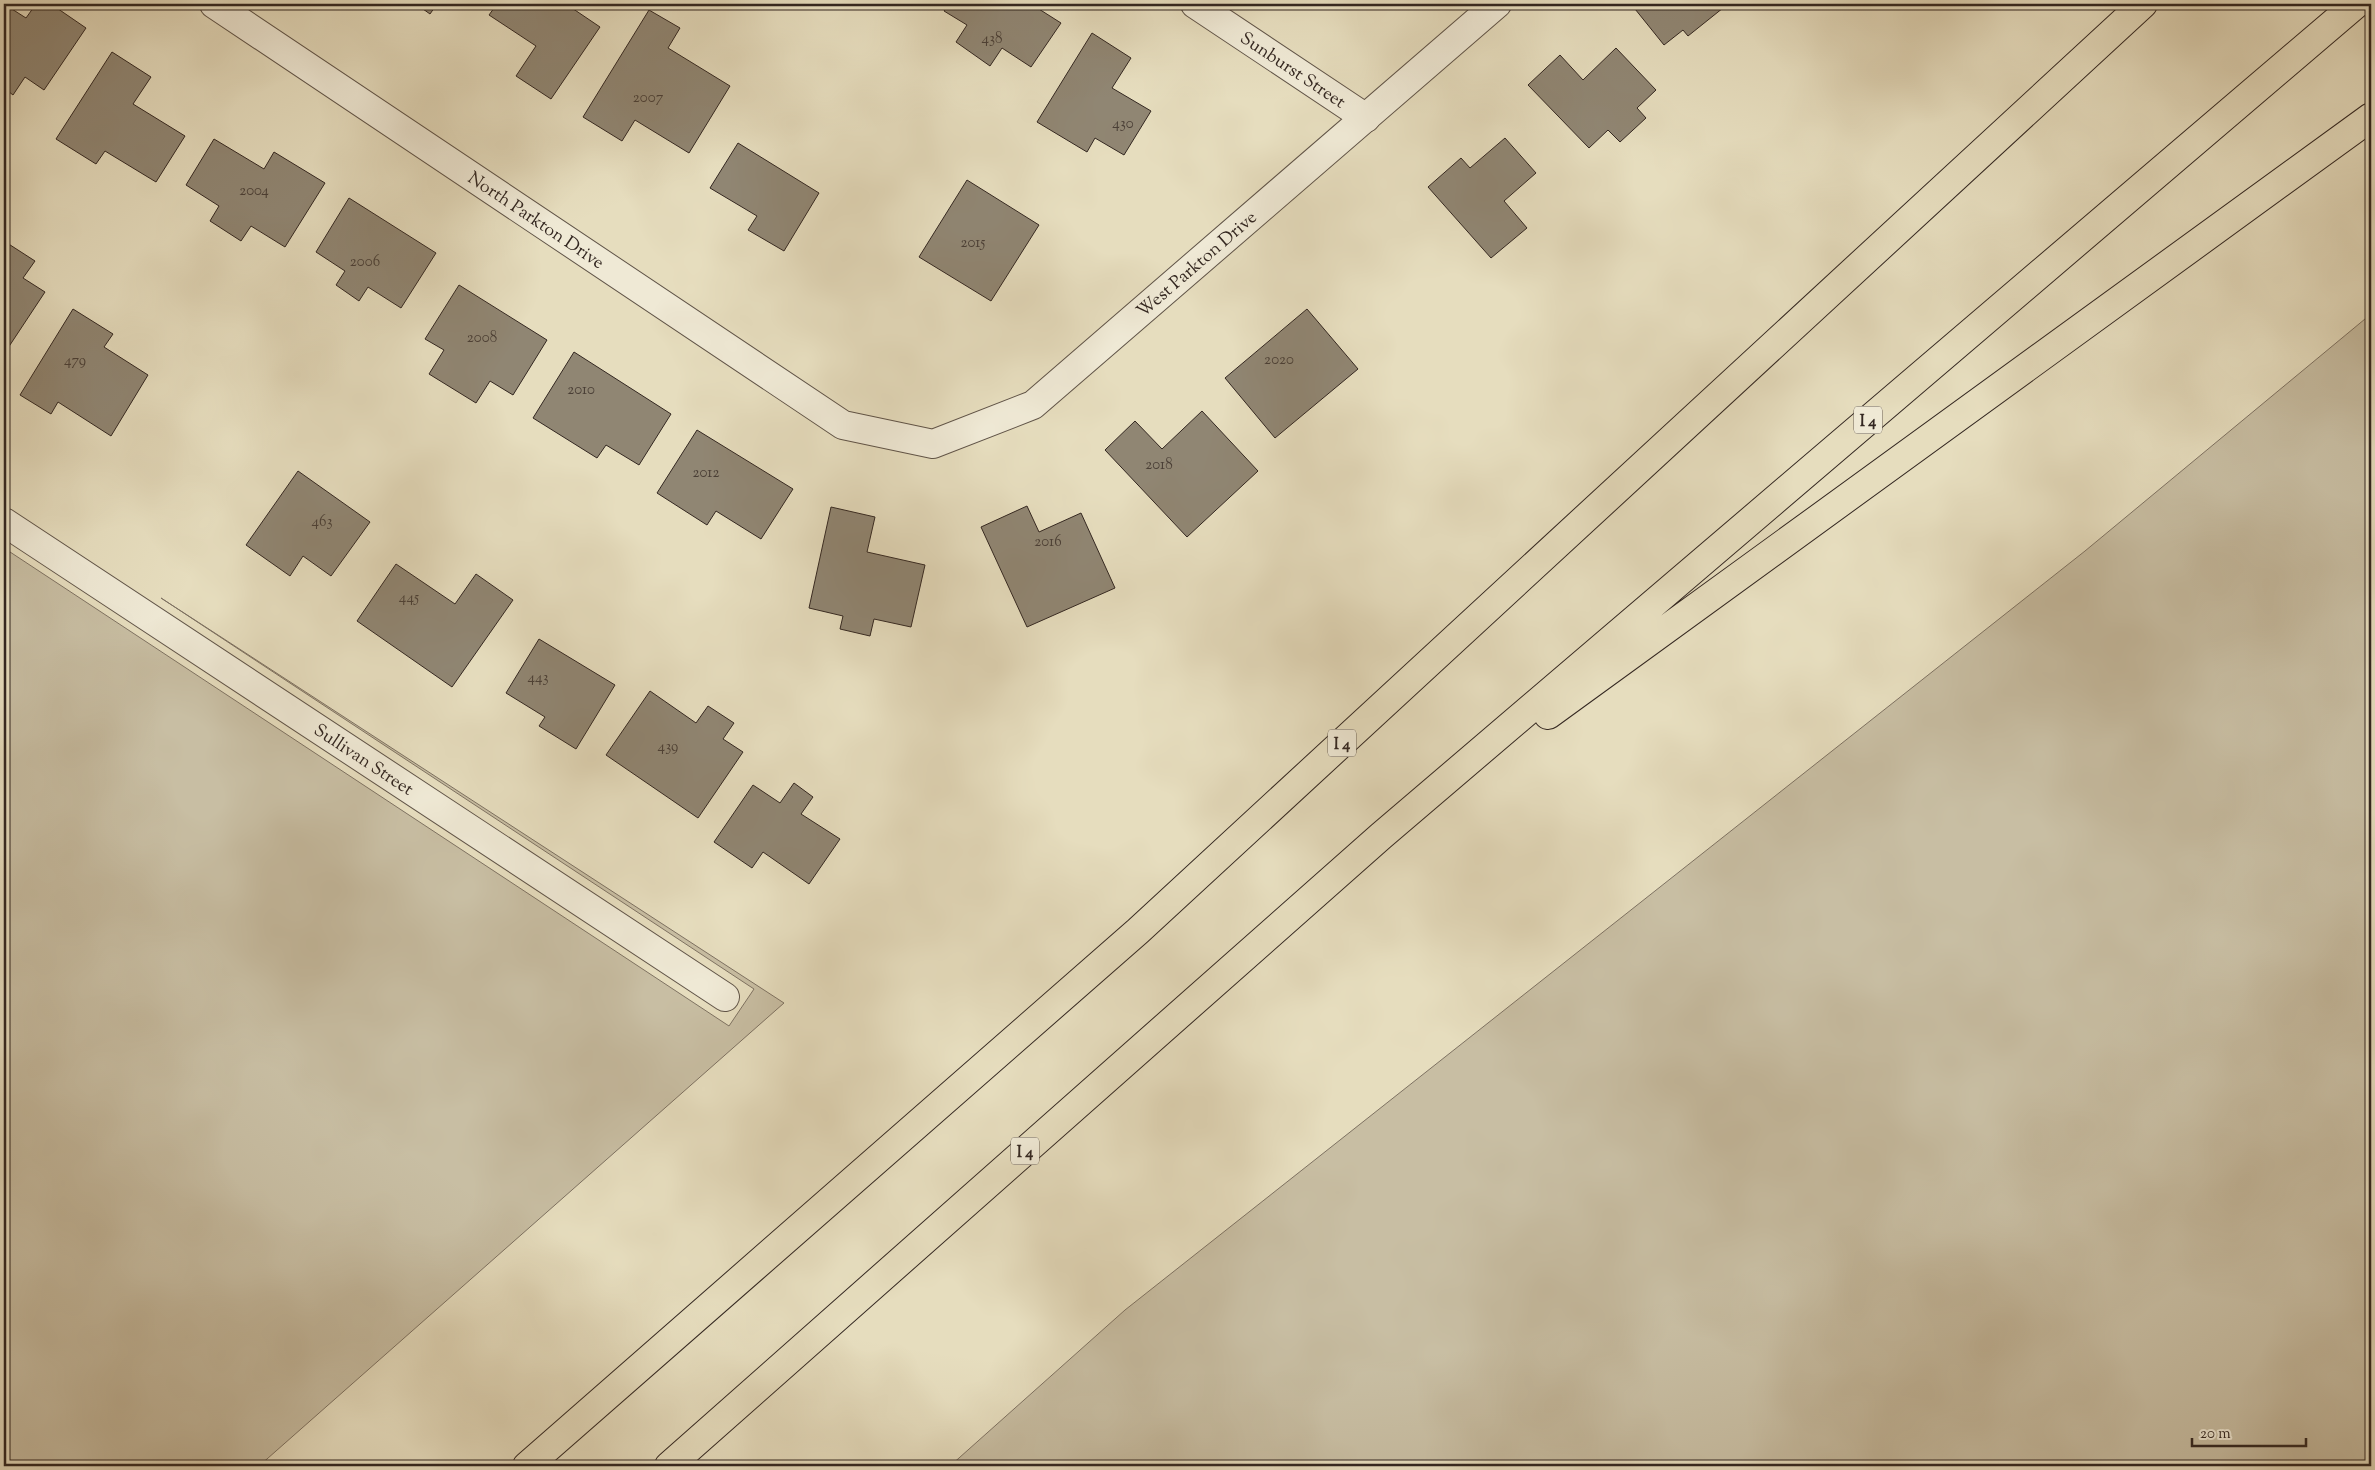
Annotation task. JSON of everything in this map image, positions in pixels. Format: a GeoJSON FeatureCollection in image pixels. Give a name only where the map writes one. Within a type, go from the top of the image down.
{"type":"FeatureCollection","features":[{"type":"Feature","properties":{"kind":"highway","name":"I 4"},"geometry":{"type":"LineString","coordinates":[[526,1466],[1138,931],[2143,4]]}},
{"type":"Feature","properties":{"kind":"highway","name":"I 4"},"geometry":{"type":"LineString","coordinates":[[668,1466],[1381,836],[2356,4]]}},
{"type":"Feature","properties":{"kind":"highway"},"geometry":{"type":"LineString","coordinates":[[1381,836],[2371,117]]}},
{"type":"Feature","properties":{"kind":"street","name":"North Parkton Drive"},"geometry":{"type":"LineString","coordinates":[[214,4],[843,425],[862,429]]}},
{"type":"Feature","properties":{"kind":"street","name":"Sunburst Street"},"geometry":{"type":"LineString","coordinates":[[1195,4],[1366,118]]}},
{"type":"Feature","properties":{"kind":"street","name":"West Parkton Drive"},"geometry":{"type":"LineString","coordinates":[[862,429],[933,444],[1033,406],[1497,4]]}},
{"type":"Feature","properties":{"kind":"street","name":"Sullivan Street"},"geometry":{"type":"LineString","coordinates":[[4,522],[725,997]]}},
{"type":"Feature","properties":{"kind":"shaded area"},"geometry":{"type":"Polygon","coordinates":[[[2371,314],[2371,1466],[950,1466],[1125,1310],[2085,551],[2371,314]]]}},
{"type":"Feature","properties":{"kind":"shaded area"},"geometry":{"type":"Polygon","coordinates":[[[4,548],[729,1026],[754,989],[161,598],[784,1003],[259,1466],[4,1466],[4,548]]]}},
{"type":"Feature","properties":{"kind":"building"},"geometry":{"type":"Polygon","coordinates":[[[4,4],[26,18],[36,4],[51,4],[86,28],[44,90],[25,77],[13,95],[4,88],[4,4]]]}},
{"type":"Feature","properties":{"kind":"building"},"geometry":{"type":"Polygon","coordinates":[[[416,4],[437,4],[430,14],[416,4]]]}},
{"type":"Feature","properties":{"kind":"building"},"geometry":{"type":"Polygon","coordinates":[[[497,4],[566,4],[600,27],[551,99],[516,76],[536,46],[489,15],[497,4]]]}},
{"type":"Feature","properties":{"kind":"building"},"geometry":{"type":"Polygon","coordinates":[[[949,4],[1031,4],[1061,23],[1031,67],[1002,48],[990,66],[956,42],[967,25],[944,11],[949,4]]]}},
{"type":"Feature","properties":{"kind":"building"},"geometry":{"type":"Polygon","coordinates":[[[1631,4],[1728,4],[1688,36],[1683,30],[1664,45],[1631,4]]]}},
{"type":"Feature","properties":{"kind":"building"},"geometry":{"type":"Polygon","coordinates":[[[649,10],[680,28],[668,48],[730,86],[689,153],[635,120],[622,141],[583,117],[649,10]]]}},
{"type":"Feature","properties":{"kind":"building"},"geometry":{"type":"Polygon","coordinates":[[[1092,33],[1131,58],[1112,88],[1151,111],[1124,155],[1095,138],[1087,152],[1037,122],[1092,33]]]}},
{"type":"Feature","properties":{"kind":"building"},"geometry":{"type":"Polygon","coordinates":[[[1616,48],[1656,90],[1637,108],[1646,118],[1620,142],[1608,130],[1589,148],[1528,85],[1560,55],[1583,80],[1616,48]]]}},
{"type":"Feature","properties":{"kind":"building"},"geometry":{"type":"Polygon","coordinates":[[[112,52],[151,77],[133,104],[185,136],[156,182],[105,151],[96,164],[56,139],[112,52]]]}},
{"type":"Feature","properties":{"kind":"building"},"geometry":{"type":"Polygon","coordinates":[[[1505,138],[1536,173],[1504,201],[1527,228],[1491,258],[1428,187],[1461,158],[1470,168],[1505,138]]]}},
{"type":"Feature","properties":{"kind":"building"},"geometry":{"type":"Polygon","coordinates":[[[214,139],[264,169],[274,152],[325,183],[285,247],[251,226],[241,241],[210,221],[219,206],[186,185],[214,139]]]}},
{"type":"Feature","properties":{"kind":"building"},"geometry":{"type":"Polygon","coordinates":[[[738,143],[819,193],[784,251],[748,230],[757,216],[710,188],[738,143]]]}},
{"type":"Feature","properties":{"kind":"building"},"geometry":{"type":"Polygon","coordinates":[[[967,180],[1039,225],[991,301],[919,257],[967,180]]]}},
{"type":"Feature","properties":{"kind":"building"},"geometry":{"type":"Polygon","coordinates":[[[349,198],[436,253],[401,308],[368,287],[359,301],[336,285],[345,271],[316,252],[349,198]]]}},
{"type":"Feature","properties":{"kind":"building"},"geometry":{"type":"Polygon","coordinates":[[[4,241],[35,261],[23,278],[45,292],[6,351],[4,349],[4,241]]]}},
{"type":"Feature","properties":{"kind":"building"},"geometry":{"type":"Polygon","coordinates":[[[459,285],[547,340],[513,395],[490,381],[476,403],[429,374],[444,350],[425,339],[459,285]]]}},
{"type":"Feature","properties":{"kind":"building"},"geometry":{"type":"Polygon","coordinates":[[[73,309],[113,334],[104,347],[148,375],[111,436],[58,402],[51,414],[20,395],[73,309]]]}},
{"type":"Feature","properties":{"kind":"building"},"geometry":{"type":"Polygon","coordinates":[[[1307,309],[1358,369],[1275,438],[1225,378],[1307,309]]]}},
{"type":"Feature","properties":{"kind":"building"},"geometry":{"type":"Polygon","coordinates":[[[574,352],[671,414],[639,465],[606,445],[597,458],[533,418],[574,352]]]}},
{"type":"Feature","properties":{"kind":"building"},"geometry":{"type":"Polygon","coordinates":[[[1202,411],[1258,471],[1187,537],[1105,450],[1135,421],[1162,449],[1202,411]]]}},
{"type":"Feature","properties":{"kind":"building"},"geometry":{"type":"Polygon","coordinates":[[[697,430],[793,489],[761,539],[716,511],[707,525],[657,493],[697,430]]]}},
{"type":"Feature","properties":{"kind":"building"},"geometry":{"type":"Polygon","coordinates":[[[298,471],[370,522],[331,576],[303,556],[290,576],[246,545],[298,471]]]}},
{"type":"Feature","properties":{"kind":"building"},"geometry":{"type":"Polygon","coordinates":[[[1027,506],[1039,532],[1081,513],[1115,588],[1027,627],[981,527],[1027,506]]]}},
{"type":"Feature","properties":{"kind":"building"},"geometry":{"type":"Polygon","coordinates":[[[831,507],[875,517],[867,552],[925,565],[911,627],[874,619],[870,636],[840,629],[843,616],[809,608],[831,507]]]}},
{"type":"Feature","properties":{"kind":"building"},"geometry":{"type":"Polygon","coordinates":[[[396,564],[455,604],[476,574],[513,600],[452,687],[357,621],[396,564]]]}},
{"type":"Feature","properties":{"kind":"building"},"geometry":{"type":"Polygon","coordinates":[[[539,639],[615,685],[576,749],[539,726],[545,717],[506,693],[539,639]]]}},
{"type":"Feature","properties":{"kind":"building"},"geometry":{"type":"Polygon","coordinates":[[[650,691],[696,723],[708,706],[734,723],[723,739],[743,752],[698,818],[606,755],[650,691]]]}},
{"type":"Feature","properties":{"kind":"building"},"geometry":{"type":"Polygon","coordinates":[[[794,783],[813,797],[801,814],[840,839],[809,884],[763,852],[752,868],[714,842],[753,785],[780,803],[794,783]]]}}]}
